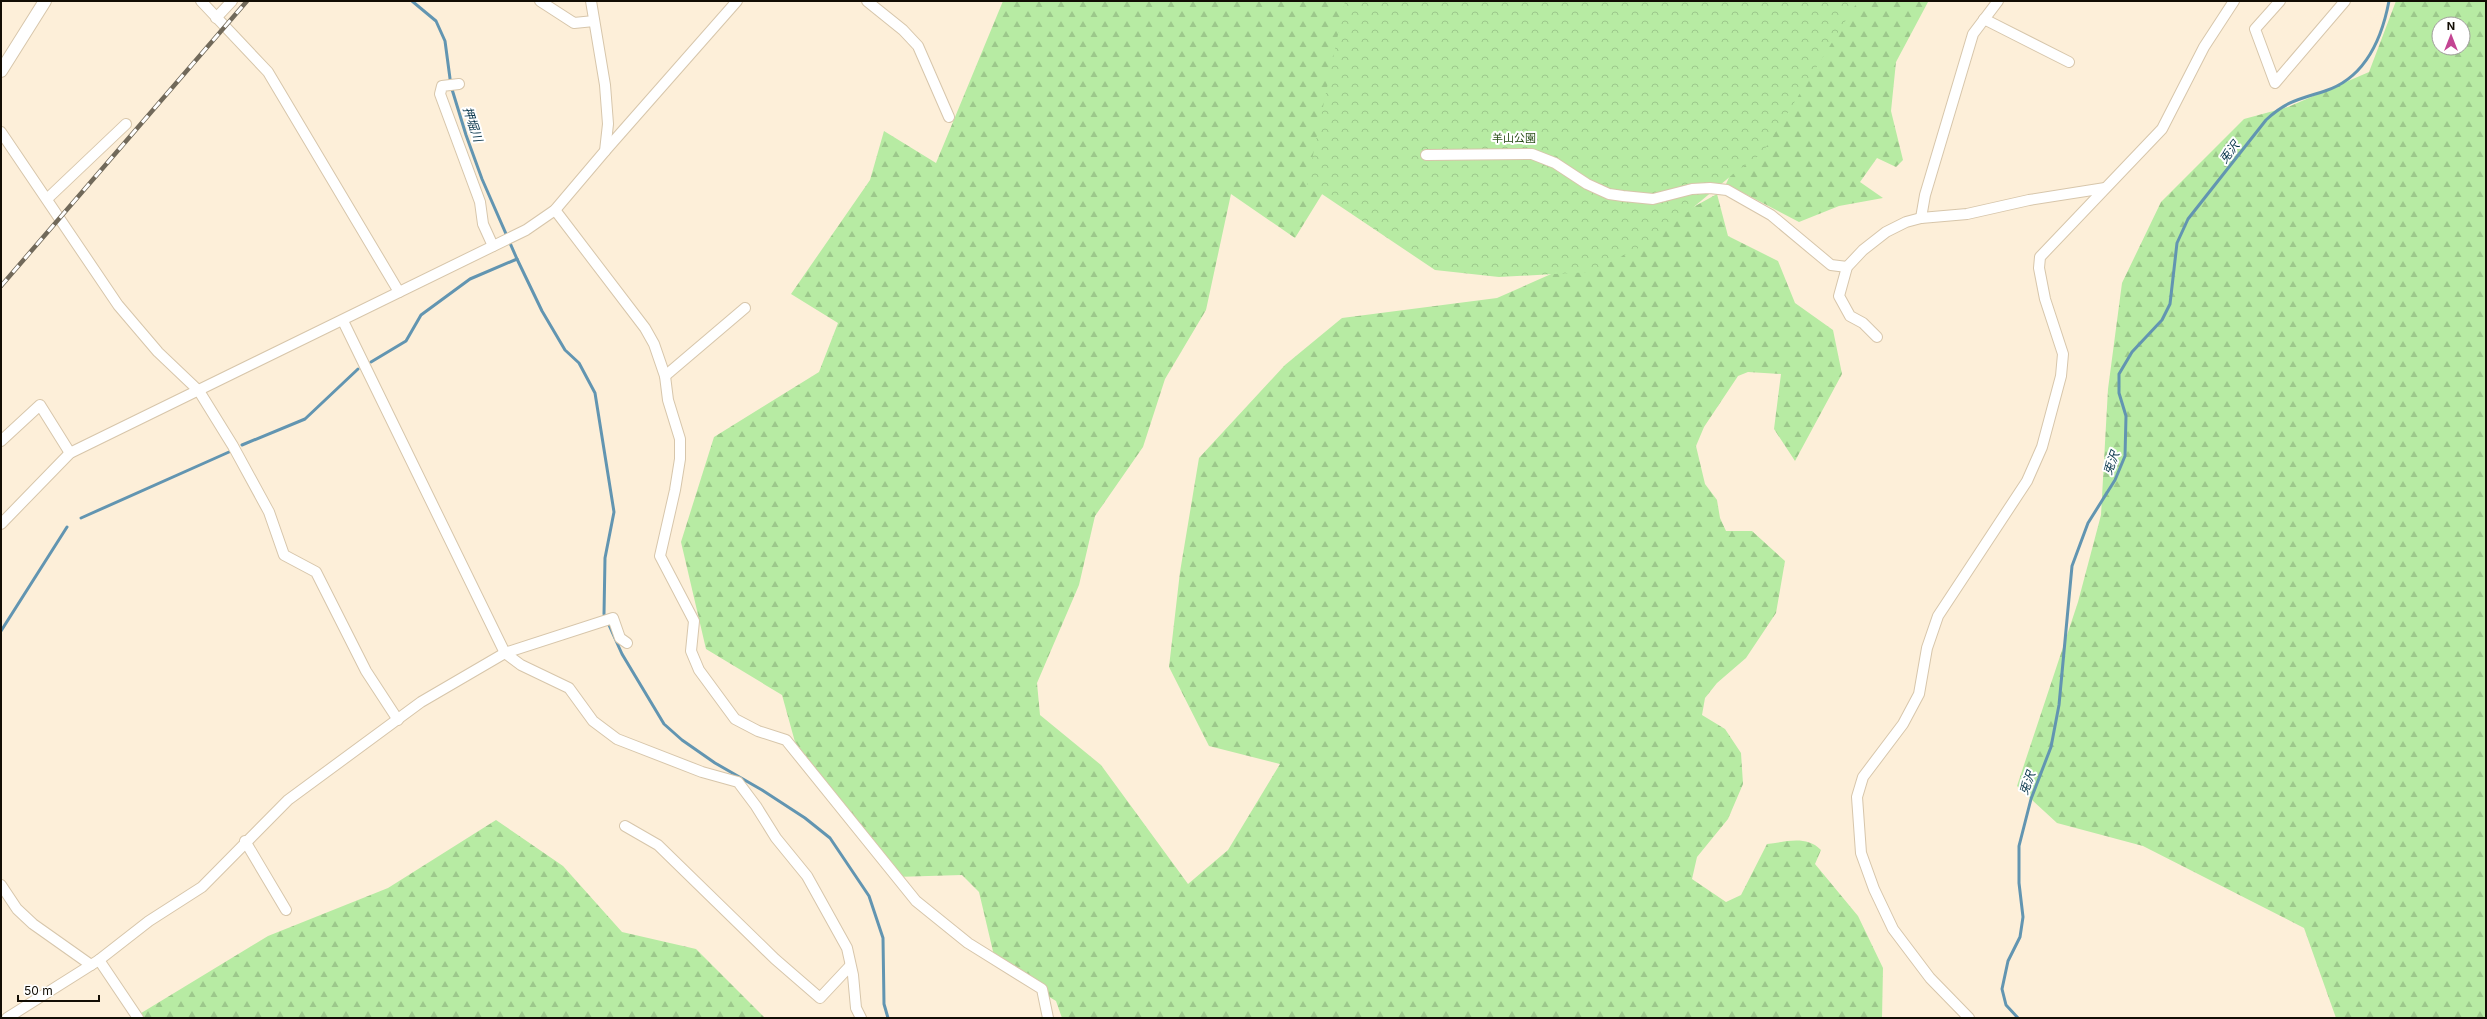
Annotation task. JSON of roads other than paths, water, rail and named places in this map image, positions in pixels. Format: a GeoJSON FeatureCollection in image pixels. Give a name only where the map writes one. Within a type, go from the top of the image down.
{"type":"FeatureCollection","features":[{"type":"Feature","properties":{"kind":"street"},"geometry":{"type":"LineString","coordinates":[[1,71],[45,1]]}},
{"type":"Feature","properties":{"kind":"street"},"geometry":{"type":"LineString","coordinates":[[201,1],[268,72],[399,292]]}},
{"type":"Feature","properties":{"kind":"street"},"geometry":{"type":"LineString","coordinates":[[216,18],[232,1]]}},
{"type":"Feature","properties":{"kind":"street"},"geometry":{"type":"LineString","coordinates":[[540,1],[574,23],[594,21]]}},
{"type":"Feature","properties":{"kind":"street"},"geometry":{"type":"LineString","coordinates":[[591,1],[605,85],[608,124],[605,151]]}},
{"type":"Feature","properties":{"kind":"street"},"geometry":{"type":"LineString","coordinates":[[1,524],[70,453],[343,321],[526,230],[554,210],[737,1]]}},
{"type":"Feature","properties":{"kind":"street"},"geometry":{"type":"LineString","coordinates":[[867,1],[903,30],[918,46],[949,117]]}},
{"type":"Feature","properties":{"kind":"street"},"geometry":{"type":"LineString","coordinates":[[1920,218],[1925,195],[1973,34],[1998,1]]}},
{"type":"Feature","properties":{"kind":"street"},"geometry":{"type":"LineString","coordinates":[[1969,1018],[1930,978],[1894,928],[1874,889],[1861,853],[1857,797],[1863,777],[1903,724],[1919,694],[1927,648],[1938,616],[2027,481],[2042,447],[2061,376],[2063,354],[2042,287],[2039,268],[2040,257],[2162,129],[2204,47],[2234,1]]}},
{"type":"Feature","properties":{"kind":"street"},"geometry":{"type":"LineString","coordinates":[[2280,1],[2255,29],[2275,83],[2345,1]]}},
{"type":"Feature","properties":{"kind":"street"},"geometry":{"type":"LineString","coordinates":[[1984,19],[2068,62]]}},
{"type":"Feature","properties":{"kind":"street"},"geometry":{"type":"LineString","coordinates":[[459,84],[444,86],[440,94],[480,202],[483,224],[493,246]]}},
{"type":"Feature","properties":{"kind":"street"},"geometry":{"type":"LineString","coordinates":[[47,199],[126,124]]}},
{"type":"Feature","properties":{"kind":"street"},"geometry":{"type":"LineString","coordinates":[[1,132],[118,305],[158,352],[199,391],[233,446],[269,512],[284,555],[316,572],[366,671],[398,720]]}},
{"type":"Feature","properties":{"kind":"street"},"geometry":{"type":"LineString","coordinates":[[1426,155],[1532,154],[1555,163],[1587,184],[1609,194],[1623,196],[1653,199],[1692,189],[1710,188],[1727,190],[1771,215],[1831,265],[1846,267]]}},
{"type":"Feature","properties":{"kind":"street"},"geometry":{"type":"LineString","coordinates":[[1877,337],[1863,323],[1850,316],[1839,296],[1846,267],[1863,250],[1886,232],[1920,218],[1967,214],[2028,200],[2105,188]]}},
{"type":"Feature","properties":{"kind":"street"},"geometry":{"type":"LineString","coordinates":[[554,210],[645,328],[654,344],[665,376],[668,400],[680,439],[680,459],[660,556],[694,621],[692,651],[700,670],[735,718],[758,731],[786,740],[916,901],[968,943],[1042,989],[1048,1006],[1048,1018]]}},
{"type":"Feature","properties":{"kind":"street"},"geometry":{"type":"LineString","coordinates":[[665,376],[744,308]]}},
{"type":"Feature","properties":{"kind":"street"},"geometry":{"type":"LineString","coordinates":[[343,321],[505,653],[521,665],[569,688],[594,721],[617,739],[702,772],[738,782],[756,806],[776,838],[807,876],[847,948],[853,975],[856,1008],[861,1018]]}},
{"type":"Feature","properties":{"kind":"street"},"geometry":{"type":"LineString","coordinates":[[1,440],[40,404],[70,453]]}},
{"type":"Feature","properties":{"kind":"street"},"geometry":{"type":"LineString","coordinates":[[7,1018],[95,962],[149,921],[202,887],[245,841],[288,800],[421,702],[505,653],[613,618],[620,638],[627,643]]}},
{"type":"Feature","properties":{"kind":"street"},"geometry":{"type":"LineString","coordinates":[[625,826],[658,845],[713,896],[731,918],[820,998],[850,966]]}},
{"type":"Feature","properties":{"kind":"street"},"geometry":{"type":"LineString","coordinates":[[245,841],[286,910]]}},
{"type":"Feature","properties":{"kind":"street"},"geometry":{"type":"LineString","coordinates":[[1,885],[17,909],[33,924],[95,962],[138,1018]]}},
{"type":"Feature","properties":{"kind":"waterway","name":"押堀川"},"geometry":{"type":"LineString","coordinates":[[412,1],[436,21],[445,41],[451,86],[466,135],[482,179],[517,259],[542,311],[565,350],[579,363],[595,393],[614,512],[605,558],[604,614],[622,654],[664,724],[682,740],[715,763],[762,790],[805,818],[830,838],[869,896],[883,938],[884,1004],[888,1018]]}},
{"type":"Feature","properties":{"kind":"waterway","name":"兎沢"},"geometry":{"type":"LineString","coordinates":[[2018,1018],[2006,1005],[2002,989],[2008,961],[2020,937],[2023,917],[2019,883],[2019,846],[2031,799],[2051,747],[2059,705],[2072,566],[2088,523],[2115,480],[2125,456],[2126,416],[2119,393],[2119,374],[2132,352],[2162,320],[2170,304],[2177,243],[2188,219],[2266,120],[2287,105],[2339,85],[2351,77],[2361,67],[2382,29],[2389,1]]}},
{"type":"Feature","properties":{"kind":"waterway"},"geometry":{"type":"LineString","coordinates":[[371,362],[406,341],[421,315],[470,279],[517,259]]}},
{"type":"Feature","properties":{"kind":"waterway"},"geometry":{"type":"LineString","coordinates":[[242,445],[305,419],[358,369]]}},
{"type":"Feature","properties":{"kind":"waterway"},"geometry":{"type":"LineString","coordinates":[[81,518],[229,452]]}},
{"type":"Feature","properties":{"kind":"waterway"},"geometry":{"type":"LineString","coordinates":[[1,631],[67,527]]}},
{"type":"Feature","properties":{"kind":"railway"},"geometry":{"type":"LineString","coordinates":[[1,286],[247,1]]}},
{"type":"Feature","properties":{"kind":"park label","name":"羊山公園"},"geometry":{"type":"Point","coordinates":[1514,138]}}]}
